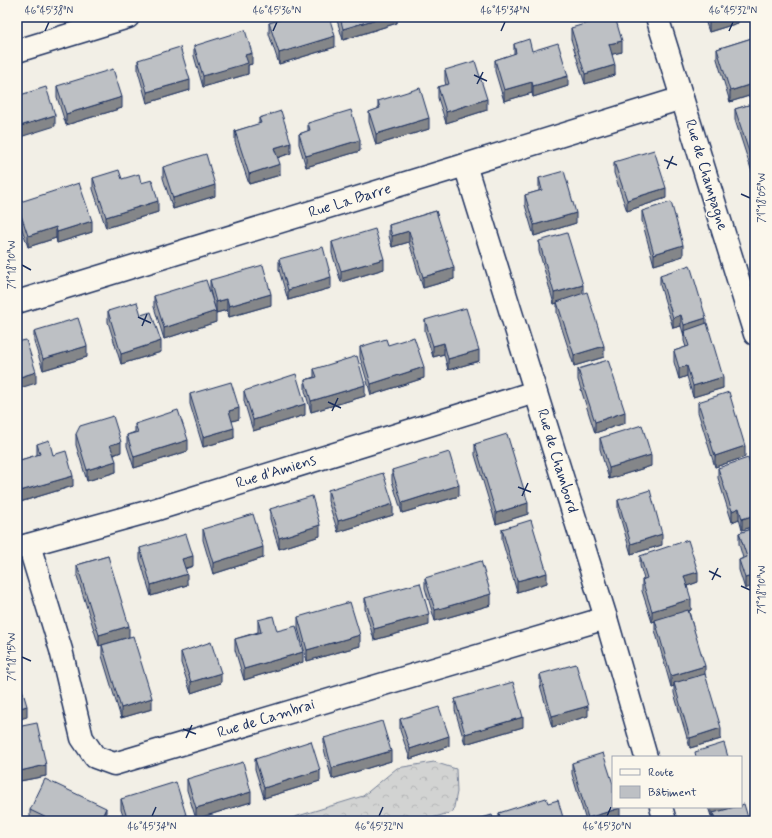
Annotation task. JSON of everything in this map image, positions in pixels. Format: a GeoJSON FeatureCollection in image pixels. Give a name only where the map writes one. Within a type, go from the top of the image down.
{"type":"FeatureCollection","features":[{"type":"Feature","properties":{"kind":"street"},"geometry":{"type":"LineString","coordinates":[[17,51],[128,17]]}},
{"type":"Feature","properties":{"kind":"street","name":"Rue de Champagne"},"geometry":{"type":"LineString","coordinates":[[657,17],[755,334]]}},
{"type":"Feature","properties":{"kind":"street","name":"Rue La Barre"},"geometry":{"type":"LineString","coordinates":[[17,302],[682,98]]}},
{"type":"Feature","properties":{"kind":"street","name":"Rue de Chambord"},"geometry":{"type":"LineString","coordinates":[[465,165],[606,618],[646,756]]}},
{"type":"Feature","properties":{"kind":"street","name":"Rue d'Amiens"},"geometry":{"type":"LineString","coordinates":[[23,547],[154,510],[535,392]]}},
{"type":"Feature","properties":{"kind":"street","name":"Rue de Cambrai"},"geometry":{"type":"LineString","coordinates":[[23,547],[61,650],[82,738],[95,757],[114,764],[606,618]]}},
{"type":"Feature","properties":{"kind":"street"},"geometry":{"type":"LineString","coordinates":[[661,808],[665,821]]}},
{"type":"Feature","properties":{"kind":"green space"},"geometry":{"type":"Polygon","coordinates":[[[434,762],[456,769],[457,792],[453,812],[421,821],[282,821],[363,796],[397,768],[434,762]]]}},
{"type":"Feature","properties":{"kind":"building"},"geometry":{"type":"Polygon","coordinates":[[[289,17],[329,17],[335,36],[279,53],[269,23],[289,17]]]}},
{"type":"Feature","properties":{"kind":"building"},"geometry":{"type":"Polygon","coordinates":[[[340,17],[383,17],[343,29],[340,17]]]}},
{"type":"Feature","properties":{"kind":"building"},"geometry":{"type":"Polygon","coordinates":[[[609,17],[615,17],[622,41],[609,44],[615,65],[585,74],[571,28],[609,17]]]}},
{"type":"Feature","properties":{"kind":"building"},"geometry":{"type":"Polygon","coordinates":[[[708,17],[724,17],[709,22],[708,17]]]}},
{"type":"Feature","properties":{"kind":"building"},"geometry":{"type":"Polygon","coordinates":[[[245,30],[252,53],[245,55],[248,63],[203,76],[194,46],[245,30]]]}},
{"type":"Feature","properties":{"kind":"building"},"geometry":{"type":"Polygon","coordinates":[[[755,37],[755,71],[753,71],[755,83],[730,91],[717,49],[755,37]]]}},
{"type":"Feature","properties":{"kind":"building"},"geometry":{"type":"Polygon","coordinates":[[[529,39],[532,51],[558,43],[568,76],[533,86],[532,82],[504,90],[495,60],[516,53],[514,44],[529,39]]]}},
{"type":"Feature","properties":{"kind":"building"},"geometry":{"type":"Polygon","coordinates":[[[180,47],[190,80],[147,92],[138,60],[180,47]]]}},
{"type":"Feature","properties":{"kind":"building"},"geometry":{"type":"Polygon","coordinates":[[[475,61],[487,99],[446,112],[438,87],[449,84],[445,70],[475,61]]]}},
{"type":"Feature","properties":{"kind":"building"},"geometry":{"type":"Polygon","coordinates":[[[113,69],[122,97],[66,114],[57,86],[113,69]]]}},
{"type":"Feature","properties":{"kind":"building"},"geometry":{"type":"Polygon","coordinates":[[[46,87],[55,115],[17,127],[17,96],[46,87]]]}},
{"type":"Feature","properties":{"kind":"building"},"geometry":{"type":"Polygon","coordinates":[[[420,88],[429,118],[376,134],[369,112],[380,108],[378,101],[420,88]]]}},
{"type":"Feature","properties":{"kind":"building"},"geometry":{"type":"Polygon","coordinates":[[[755,103],[755,160],[752,161],[735,109],[755,103]]]}},
{"type":"Feature","properties":{"kind":"building"},"geometry":{"type":"Polygon","coordinates":[[[351,110],[360,140],[306,156],[299,134],[310,130],[308,123],[351,110]]]}},
{"type":"Feature","properties":{"kind":"building"},"geometry":{"type":"Polygon","coordinates":[[[281,111],[291,143],[274,148],[280,164],[249,174],[235,131],[261,123],[259,118],[281,111]]]}},
{"type":"Feature","properties":{"kind":"building"},"geometry":{"type":"Polygon","coordinates":[[[654,150],[666,188],[627,200],[614,162],[654,150]]]}},
{"type":"Feature","properties":{"kind":"building"},"geometry":{"type":"Polygon","coordinates":[[[206,154],[215,185],[173,198],[163,167],[206,154]]]}},
{"type":"Feature","properties":{"kind":"building"},"geometry":{"type":"Polygon","coordinates":[[[119,170],[122,179],[139,174],[141,183],[152,180],[158,201],[106,217],[93,178],[119,170]]]}},
{"type":"Feature","properties":{"kind":"building"},"geometry":{"type":"Polygon","coordinates":[[[564,171],[576,213],[534,225],[525,195],[542,190],[539,178],[564,171]]]}},
{"type":"Feature","properties":{"kind":"building"},"geometry":{"type":"Polygon","coordinates":[[[79,183],[92,221],[57,232],[56,227],[28,236],[17,203],[79,183]]]}},
{"type":"Feature","properties":{"kind":"building"},"geometry":{"type":"Polygon","coordinates":[[[671,202],[683,245],[654,254],[642,211],[671,202]]]}},
{"type":"Feature","properties":{"kind":"building"},"geometry":{"type":"Polygon","coordinates":[[[436,211],[454,268],[423,277],[409,231],[392,236],[389,225],[436,211]]]}},
{"type":"Feature","properties":{"kind":"building"},"geometry":{"type":"Polygon","coordinates":[[[375,229],[384,259],[341,271],[332,242],[375,229]]]}},
{"type":"Feature","properties":{"kind":"building"},"geometry":{"type":"Polygon","coordinates":[[[567,233],[583,285],[554,293],[539,241],[567,233]]]}},
{"type":"Feature","properties":{"kind":"building"},"geometry":{"type":"Polygon","coordinates":[[[323,247],[331,277],[288,290],[279,259],[323,247]]]}},
{"type":"Feature","properties":{"kind":"building"},"geometry":{"type":"Polygon","coordinates":[[[263,265],[271,294],[229,306],[227,299],[216,302],[210,280],[263,265]]]}},
{"type":"Feature","properties":{"kind":"building"},"geometry":{"type":"Polygon","coordinates":[[[690,265],[706,318],[684,325],[681,315],[673,318],[660,275],[690,265]]]}},
{"type":"Feature","properties":{"kind":"building"},"geometry":{"type":"Polygon","coordinates":[[[206,280],[216,311],[164,328],[154,296],[206,280]]]}},
{"type":"Feature","properties":{"kind":"building"},"geometry":{"type":"Polygon","coordinates":[[[587,292],[604,346],[574,355],[557,302],[587,292]]]}},
{"type":"Feature","properties":{"kind":"building"},"geometry":{"type":"Polygon","coordinates":[[[137,302],[141,315],[151,312],[161,341],[121,354],[108,311],[137,302]]]}},
{"type":"Feature","properties":{"kind":"building"},"geometry":{"type":"Polygon","coordinates":[[[466,308],[479,350],[448,359],[444,343],[433,346],[425,320],[466,308]]]}},
{"type":"Feature","properties":{"kind":"building"},"geometry":{"type":"Polygon","coordinates":[[[78,318],[87,346],[43,359],[34,331],[78,318]]]}},
{"type":"Feature","properties":{"kind":"building"},"geometry":{"type":"Polygon","coordinates":[[[707,323],[723,377],[693,386],[687,366],[679,368],[674,351],[689,346],[684,331],[707,323]]]}},
{"type":"Feature","properties":{"kind":"building"},"geometry":{"type":"Polygon","coordinates":[[[414,337],[424,367],[371,384],[360,347],[386,339],[388,345],[414,337]]]}},
{"type":"Feature","properties":{"kind":"building"},"geometry":{"type":"Polygon","coordinates":[[[26,340],[36,372],[17,378],[17,342],[26,340]]]}},
{"type":"Feature","properties":{"kind":"building"},"geometry":{"type":"Polygon","coordinates":[[[357,356],[365,385],[311,401],[305,380],[317,377],[314,369],[357,356]]]}},
{"type":"Feature","properties":{"kind":"building"},"geometry":{"type":"Polygon","coordinates":[[[608,360],[625,412],[595,422],[578,369],[608,360]]]}},
{"type":"Feature","properties":{"kind":"building"},"geometry":{"type":"Polygon","coordinates":[[[296,374],[305,404],[253,420],[244,391],[296,374]]]}},
{"type":"Feature","properties":{"kind":"building"},"geometry":{"type":"Polygon","coordinates":[[[231,382],[239,408],[229,411],[234,428],[203,437],[190,394],[231,382]]]}},
{"type":"Feature","properties":{"kind":"building"},"geometry":{"type":"Polygon","coordinates":[[[729,392],[745,446],[715,456],[698,402],[729,392]]]}},
{"type":"Feature","properties":{"kind":"building"},"geometry":{"type":"Polygon","coordinates":[[[178,410],[188,440],[134,457],[127,435],[138,432],[135,424],[178,410]]]}},
{"type":"Feature","properties":{"kind":"building"},"geometry":{"type":"Polygon","coordinates":[[[113,416],[121,442],[110,445],[116,461],[87,470],[76,434],[80,426],[113,416]]]}},
{"type":"Feature","properties":{"kind":"building"},"geometry":{"type":"Polygon","coordinates":[[[642,425],[651,455],[609,468],[600,438],[642,425]]]}},
{"type":"Feature","properties":{"kind":"building"},"geometry":{"type":"Polygon","coordinates":[[[507,434],[528,503],[496,513],[475,444],[507,434]]]}},
{"type":"Feature","properties":{"kind":"building"},"geometry":{"type":"Polygon","coordinates":[[[49,440],[53,455],[66,451],[73,476],[20,491],[17,482],[17,461],[40,454],[37,444],[49,440]]]}},
{"type":"Feature","properties":{"kind":"building"},"geometry":{"type":"Polygon","coordinates":[[[449,452],[459,485],[402,503],[392,470],[449,452]]]}},
{"type":"Feature","properties":{"kind":"building"},"geometry":{"type":"Polygon","coordinates":[[[748,458],[755,479],[755,515],[742,519],[739,508],[732,511],[718,468],[748,458]]]}},
{"type":"Feature","properties":{"kind":"building"},"geometry":{"type":"Polygon","coordinates":[[[383,473],[393,504],[338,521],[328,490],[383,473]]]}},
{"type":"Feature","properties":{"kind":"building"},"geometry":{"type":"Polygon","coordinates":[[[650,490],[662,534],[631,544],[618,500],[650,490]]]}},
{"type":"Feature","properties":{"kind":"building"},"geometry":{"type":"Polygon","coordinates":[[[312,496],[320,525],[279,538],[270,509],[312,496]]]}},
{"type":"Feature","properties":{"kind":"building"},"geometry":{"type":"Polygon","coordinates":[[[253,514],[263,547],[213,563],[203,529],[253,514]]]}},
{"type":"Feature","properties":{"kind":"building"},"geometry":{"type":"Polygon","coordinates":[[[531,520],[547,573],[517,581],[502,529],[531,520]]]}},
{"type":"Feature","properties":{"kind":"building"},"geometry":{"type":"Polygon","coordinates":[[[755,528],[755,575],[745,578],[739,560],[747,557],[739,533],[755,528]]]}},
{"type":"Feature","properties":{"kind":"building"},"geometry":{"type":"Polygon","coordinates":[[[186,534],[193,556],[182,559],[187,574],[151,585],[140,548],[186,534]]]}},
{"type":"Feature","properties":{"kind":"building"},"geometry":{"type":"Polygon","coordinates":[[[688,540],[698,572],[684,576],[691,599],[652,611],[642,580],[647,578],[640,556],[688,540]]]}},
{"type":"Feature","properties":{"kind":"building"},"geometry":{"type":"Polygon","coordinates":[[[108,556],[129,626],[99,635],[77,565],[108,556]]]}},
{"type":"Feature","properties":{"kind":"building"},"geometry":{"type":"Polygon","coordinates":[[[481,561],[491,594],[435,610],[425,578],[481,561]]]}},
{"type":"Feature","properties":{"kind":"building"},"geometry":{"type":"Polygon","coordinates":[[[420,583],[429,614],[374,629],[365,598],[420,583]]]}},
{"type":"Feature","properties":{"kind":"building"},"geometry":{"type":"Polygon","coordinates":[[[350,602],[360,635],[307,650],[298,617],[350,602]]]}},
{"type":"Feature","properties":{"kind":"building"},"geometry":{"type":"Polygon","coordinates":[[[688,610],[705,666],[671,676],[655,620],[688,610]]]}},
{"type":"Feature","properties":{"kind":"building"},"geometry":{"type":"Polygon","coordinates":[[[273,616],[277,631],[296,626],[303,652],[244,669],[235,639],[261,632],[258,620],[273,616]]]}},
{"type":"Feature","properties":{"kind":"building"},"geometry":{"type":"Polygon","coordinates":[[[133,636],[152,698],[121,708],[102,645],[133,636]]]}},
{"type":"Feature","properties":{"kind":"building"},"geometry":{"type":"Polygon","coordinates":[[[211,642],[221,673],[191,682],[181,652],[211,642]]]}},
{"type":"Feature","properties":{"kind":"building"},"geometry":{"type":"Polygon","coordinates":[[[576,664],[588,706],[552,716],[540,674],[576,664]]]}},
{"type":"Feature","properties":{"kind":"building"},"geometry":{"type":"Polygon","coordinates":[[[17,672],[27,706],[17,709],[17,672]]]}},
{"type":"Feature","properties":{"kind":"building"},"geometry":{"type":"Polygon","coordinates":[[[705,674],[721,728],[690,738],[674,683],[705,674]]]}},
{"type":"Feature","properties":{"kind":"building"},"geometry":{"type":"Polygon","coordinates":[[[513,682],[523,717],[465,734],[455,699],[513,682]]]}},
{"type":"Feature","properties":{"kind":"building"},"geometry":{"type":"Polygon","coordinates":[[[439,707],[449,736],[410,749],[400,719],[439,707]]]}},
{"type":"Feature","properties":{"kind":"building"},"geometry":{"type":"Polygon","coordinates":[[[382,721],[391,751],[332,768],[324,738],[382,721]]]}},
{"type":"Feature","properties":{"kind":"building"},"geometry":{"type":"Polygon","coordinates":[[[37,723],[46,765],[20,771],[17,759],[17,727],[37,723]]]}},
{"type":"Feature","properties":{"kind":"building"},"geometry":{"type":"Polygon","coordinates":[[[311,741],[320,770],[264,788],[255,759],[311,741]]]}},
{"type":"Feature","properties":{"kind":"building"},"geometry":{"type":"Polygon","coordinates":[[[724,743],[728,756],[696,756],[695,752],[724,743]]]}},
{"type":"Feature","properties":{"kind":"building"},"geometry":{"type":"Polygon","coordinates":[[[603,753],[612,781],[612,808],[620,808],[588,818],[572,763],[603,753]]]}},
{"type":"Feature","properties":{"kind":"building"},"geometry":{"type":"Polygon","coordinates":[[[243,762],[251,792],[196,808],[187,779],[243,762]]]}},
{"type":"Feature","properties":{"kind":"building"},"geometry":{"type":"Polygon","coordinates":[[[45,779],[106,808],[100,821],[53,821],[30,810],[45,779]]]}},
{"type":"Feature","properties":{"kind":"building"},"geometry":{"type":"Polygon","coordinates":[[[176,782],[187,818],[178,821],[128,821],[121,799],[176,782]]]}},
{"type":"Feature","properties":{"kind":"building"},"geometry":{"type":"Polygon","coordinates":[[[546,798],[548,803],[558,800],[564,821],[501,821],[499,813],[546,798]]]}},
{"type":"Feature","properties":{"kind":"building"},"geometry":{"type":"Polygon","coordinates":[[[744,804],[749,821],[716,821],[713,813],[731,808],[742,808],[742,805],[744,804]]]}},
{"type":"Feature","properties":{"kind":"building"},"geometry":{"type":"Polygon","coordinates":[[[492,815],[494,821],[472,821],[492,815]]]}}]}
